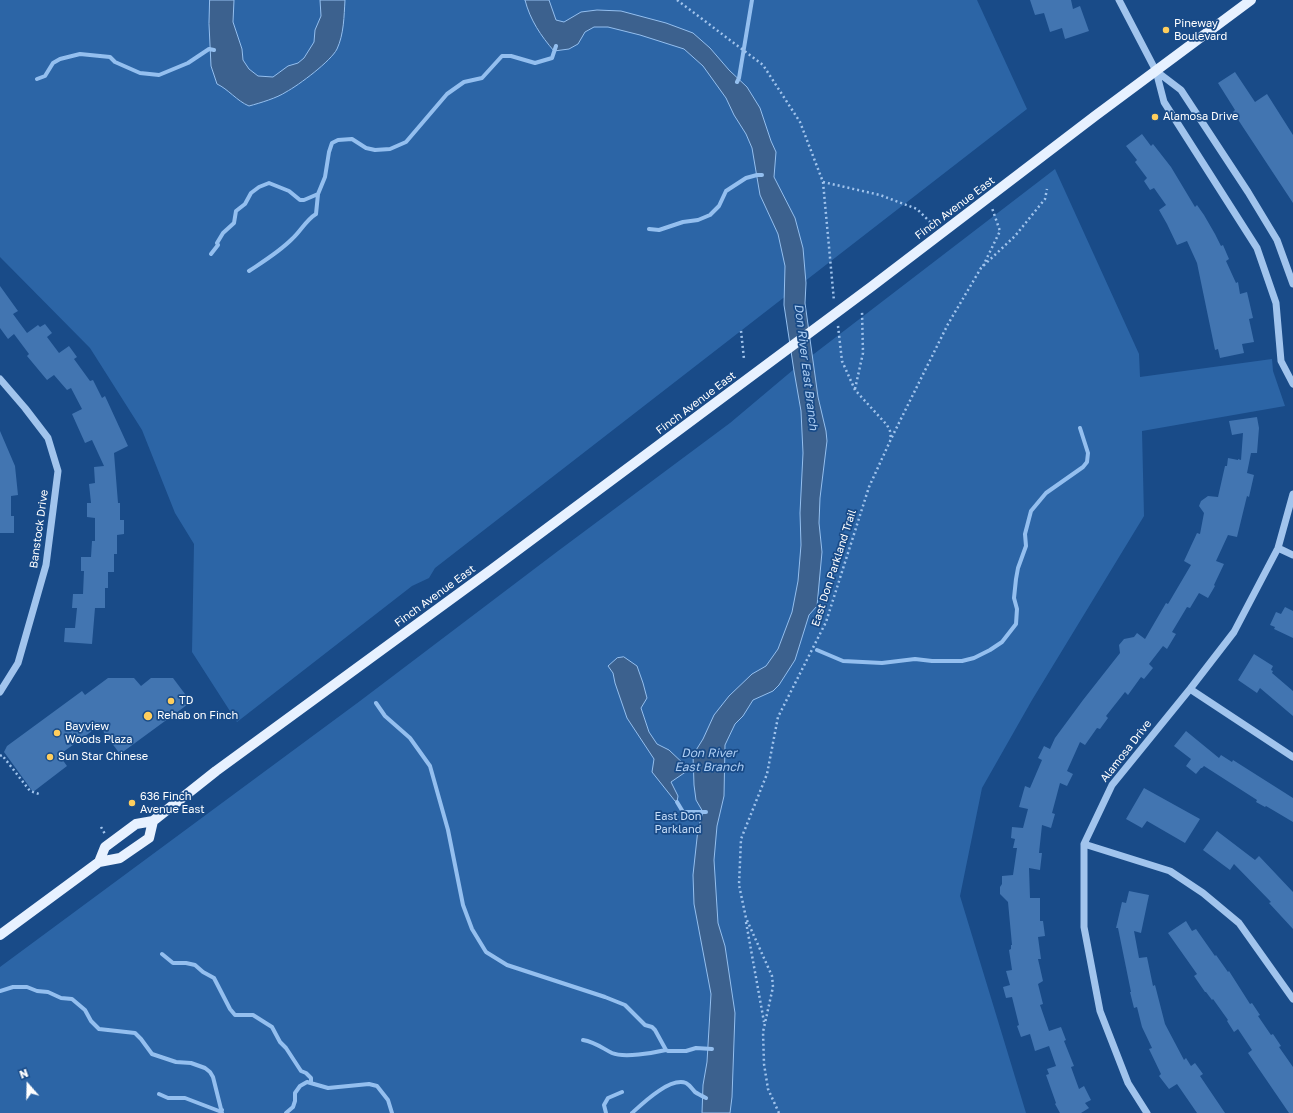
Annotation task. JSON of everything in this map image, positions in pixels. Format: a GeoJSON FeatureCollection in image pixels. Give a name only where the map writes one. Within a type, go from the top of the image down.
{"type":"FeatureCollection","features":[{"type":"Feature","properties":{"kind":"main road","name":"Finch Avenue East"},"geometry":{"type":"LineString","coordinates":[[99,862],[105,847],[136,824],[153,821],[213,773],[491,570],[871,287],[1156,70],[1251,0]]}},
{"type":"Feature","properties":{"kind":"main road","name":"Finch Avenue East"},"geometry":{"type":"LineString","coordinates":[[0,936],[99,862],[120,858],[149,838],[153,821]]}},
{"type":"Feature","properties":{"kind":"street"},"geometry":{"type":"LineString","coordinates":[[1118,0],[1156,70],[1164,102],[1257,248],[1276,303],[1281,361],[1293,384]]}},
{"type":"Feature","properties":{"kind":"street"},"geometry":{"type":"LineString","coordinates":[[1156,70],[1181,90],[1248,192],[1277,240],[1293,284]]}},
{"type":"Feature","properties":{"kind":"street","name":"Banstock Drive"},"geometry":{"type":"LineString","coordinates":[[0,379],[48,438],[58,471],[46,565],[18,663],[0,692]]}},
{"type":"Feature","properties":{"kind":"street","name":"Alamosa Drive"},"geometry":{"type":"LineString","coordinates":[[1147,1113],[1128,1083],[1100,1011],[1084,927],[1084,844],[1112,785],[1234,632],[1278,548],[1293,494]]}},
{"type":"Feature","properties":{"kind":"street"},"geometry":{"type":"LineString","coordinates":[[1278,548],[1293,555]]}},
{"type":"Feature","properties":{"kind":"street"},"geometry":{"type":"LineString","coordinates":[[1190,689],[1293,757]]}},
{"type":"Feature","properties":{"kind":"street"},"geometry":{"type":"LineString","coordinates":[[1084,844],[1170,871],[1203,893],[1239,923],[1293,999]]}},
{"type":"Feature","properties":{"kind":"path"},"geometry":{"type":"LineString","coordinates":[[677,0],[763,66],[800,122],[823,182],[832,285]]}},
{"type":"Feature","properties":{"kind":"path"},"geometry":{"type":"LineString","coordinates":[[823,182],[880,195],[917,210],[941,234]]}},
{"type":"Feature","properties":{"kind":"path","name":"East Don Parkland Trail"},"geometry":{"type":"LineString","coordinates":[[982,268],[1015,236],[1045,199],[1047,189]]}},
{"type":"Feature","properties":{"kind":"path","name":"East Don Parkland Trail"},"geometry":{"type":"LineString","coordinates":[[778,1113],[768,1089],[764,1071],[763,1032],[773,987],[772,976],[746,918],[739,885],[741,839],[767,774],[778,717],[826,622],[869,487],[948,324],[982,268],[1000,231],[988,198]]}},
{"type":"Feature","properties":{"kind":"path"},"geometry":{"type":"LineString","coordinates":[[855,390],[863,353],[862,311]]}},
{"type":"Feature","properties":{"kind":"path"},"geometry":{"type":"LineString","coordinates":[[741,331],[744,359]]}},
{"type":"Feature","properties":{"kind":"path"},"geometry":{"type":"LineString","coordinates":[[842,361],[855,390],[886,425],[890,431],[891,439]]}},
{"type":"Feature","properties":{"kind":"path"},"geometry":{"type":"LineString","coordinates":[[0,756],[2,755],[30,791],[39,794]]}},
{"type":"Feature","properties":{"kind":"path"},"geometry":{"type":"LineString","coordinates":[[746,918],[765,1024]]}},
{"type":"Feature","properties":{"kind":"green space"},"geometry":{"type":"Polygon","coordinates":[[[0,0],[977,0],[1027,109],[435,568],[429,578],[412,586],[237,722],[192,652],[194,544],[175,513],[142,430],[90,348],[0,257],[0,0]]]}},
{"type":"Feature","properties":{"kind":"green space","name":"East Don Parkland"},"geometry":{"type":"Polygon","coordinates":[[[1055,169],[1139,354],[1140,377],[1272,359],[1273,371],[1285,406],[1142,431],[1144,516],[1032,700],[982,788],[960,896],[1026,1113],[0,1113],[0,967],[360,701],[730,423],[793,370],[1055,169]]]}},
{"type":"Feature","properties":{"kind":"water"},"geometry":{"type":"Polygon","coordinates":[[[210,0],[234,0],[233,22],[242,49],[243,60],[249,69],[258,76],[273,77],[288,66],[298,63],[304,58],[314,42],[315,30],[321,16],[320,0],[345,0],[343,25],[337,49],[328,60],[292,89],[263,102],[249,106],[217,84],[211,66],[209,24],[210,0]]]}},
{"type":"Feature","properties":{"kind":"water","name":"Don River East Branch"},"geometry":{"type":"Polygon","coordinates":[[[525,0],[549,0],[556,20],[564,22],[581,12],[597,10],[621,11],[666,23],[693,33],[710,48],[729,70],[747,87],[760,108],[776,152],[774,177],[795,218],[803,248],[806,283],[805,303],[818,397],[827,441],[820,498],[819,523],[822,552],[817,606],[809,615],[795,660],[779,685],[773,691],[753,700],[743,716],[735,724],[725,745],[724,796],[717,826],[714,860],[718,923],[725,946],[735,1013],[730,1113],[702,1113],[711,994],[694,904],[693,875],[698,829],[703,812],[696,800],[693,755],[703,739],[714,715],[729,696],[752,674],[766,666],[778,649],[792,612],[798,581],[801,545],[800,513],[803,453],[801,411],[784,305],[785,266],[778,234],[760,195],[752,148],[726,98],[703,66],[684,49],[640,35],[608,27],[594,27],[585,32],[578,44],[569,49],[554,51],[536,27],[525,0]]]}},
{"type":"Feature","properties":{"kind":"water"},"geometry":{"type":"Polygon","coordinates":[[[624,657],[637,666],[643,683],[647,698],[641,708],[649,732],[657,744],[669,750],[687,767],[687,771],[671,782],[678,796],[677,802],[652,772],[654,759],[627,718],[613,673],[608,666],[617,658],[624,657]]]}},
{"type":"Feature","properties":{"kind":"building"},"geometry":{"type":"Polygon","coordinates":[[[1030,0],[1071,0],[1073,9],[1080,6],[1089,31],[1065,39],[1062,28],[1050,32],[1044,13],[1035,15],[1030,0]]]}},
{"type":"Feature","properties":{"kind":"building"},"geometry":{"type":"Polygon","coordinates":[[[1235,72],[1255,102],[1267,94],[1293,135],[1293,203],[1233,112],[1235,110],[1218,83],[1235,72]]]}},
{"type":"Feature","properties":{"kind":"building"},"geometry":{"type":"Polygon","coordinates":[[[1142,134],[1151,146],[1153,144],[1171,167],[1195,207],[1197,205],[1204,215],[1221,246],[1223,245],[1229,259],[1226,261],[1236,283],[1238,282],[1240,294],[1247,292],[1253,318],[1249,319],[1254,342],[1242,344],[1244,353],[1220,358],[1218,349],[1215,350],[1197,263],[1187,241],[1177,245],[1159,210],[1166,205],[1154,188],[1150,190],[1144,181],[1147,178],[1135,162],[1137,160],[1126,146],[1142,134]]]}},
{"type":"Feature","properties":{"kind":"building"},"geometry":{"type":"Polygon","coordinates":[[[0,286],[18,311],[13,314],[27,333],[38,325],[40,327],[45,324],[52,333],[47,337],[59,353],[69,346],[77,357],[74,359],[90,381],[93,380],[102,398],[105,396],[128,446],[114,453],[118,503],[120,503],[120,520],[124,520],[124,534],[117,535],[117,554],[114,554],[114,572],[108,572],[108,588],[105,588],[105,608],[95,608],[92,644],[64,642],[65,628],[75,628],[77,608],[72,608],[73,594],[83,594],[84,571],[81,571],[81,557],[91,557],[92,541],[95,541],[95,518],[87,517],[87,503],[91,503],[89,484],[95,483],[94,467],[104,466],[92,440],[85,443],[72,414],[82,409],[71,388],[67,390],[54,375],[47,380],[27,356],[29,354],[14,334],[8,339],[0,328],[0,286]]]}},
{"type":"Feature","properties":{"kind":"building"},"geometry":{"type":"Polygon","coordinates":[[[1257,417],[1259,428],[1257,453],[1251,453],[1247,473],[1254,475],[1249,497],[1247,496],[1237,537],[1228,535],[1216,561],[1224,564],[1214,585],[1215,586],[1208,598],[1199,593],[1190,608],[1187,607],[1172,632],[1176,634],[1167,649],[1163,646],[1149,664],[1153,668],[1144,679],[1141,677],[1128,695],[1125,692],[1106,716],[1108,718],[1100,729],[1097,728],[1085,745],[1080,742],[1067,771],[1073,774],[1067,786],[1060,783],[1052,813],[1055,814],[1051,828],[1042,825],[1039,853],[1042,853],[1040,870],[1029,868],[1030,898],[1040,898],[1040,921],[1043,921],[1045,936],[1038,937],[1041,959],[1038,959],[1043,981],[1038,984],[1043,1004],[1040,1005],[1049,1031],[1061,1027],[1066,1040],[1064,1041],[1074,1066],[1071,1067],[1079,1089],[1084,1086],[1091,1100],[1085,1103],[1089,1108],[1081,1113],[1060,1113],[1055,1104],[1056,1103],[1046,1075],[1049,1074],[1047,1069],[1056,1066],[1049,1046],[1035,1051],[1030,1034],[1021,1037],[1017,1026],[1019,1025],[1012,997],[1006,998],[1003,987],[1010,985],[1006,971],[1012,970],[1009,950],[1011,949],[1012,945],[1008,902],[1000,894],[1000,887],[1002,884],[1002,876],[1013,875],[1017,848],[1013,848],[1015,839],[1011,838],[1012,827],[1023,828],[1028,809],[1019,807],[1025,786],[1030,788],[1042,760],[1038,758],[1044,746],[1050,749],[1055,738],[1120,653],[1119,645],[1124,639],[1134,637],[1137,633],[1145,639],[1191,565],[1184,561],[1197,533],[1200,534],[1204,513],[1199,506],[1201,501],[1208,496],[1218,497],[1228,458],[1241,460],[1243,433],[1232,435],[1229,421],[1257,417]]]}},
{"type":"Feature","properties":{"kind":"building"},"geometry":{"type":"Polygon","coordinates":[[[0,431],[15,466],[18,495],[11,496],[11,516],[14,516],[14,533],[0,533],[0,431]]]}},
{"type":"Feature","properties":{"kind":"building"},"geometry":{"type":"Polygon","coordinates":[[[1285,607],[1293,611],[1293,638],[1274,629],[1275,627],[1270,625],[1276,612],[1281,614],[1285,607]]]}},
{"type":"Feature","properties":{"kind":"building"},"geometry":{"type":"Polygon","coordinates":[[[1254,654],[1273,666],[1271,670],[1273,671],[1272,673],[1293,691],[1293,716],[1260,688],[1257,693],[1238,680],[1254,654]]]}},
{"type":"Feature","properties":{"kind":"building","name":"Bayview Woods Plaza"},"geometry":{"type":"Polygon","coordinates":[[[108,678],[134,678],[141,686],[151,678],[173,678],[191,702],[120,754],[99,726],[59,755],[67,766],[33,792],[4,752],[7,746],[82,691],[85,695],[108,678]]]}},
{"type":"Feature","properties":{"kind":"building"},"geometry":{"type":"Polygon","coordinates":[[[1186,731],[1219,758],[1221,755],[1232,762],[1233,760],[1293,798],[1293,822],[1266,806],[1265,807],[1256,802],[1257,800],[1204,766],[1196,774],[1186,766],[1191,759],[1174,746],[1186,731]]]}},
{"type":"Feature","properties":{"kind":"building"},"geometry":{"type":"Polygon","coordinates":[[[1144,788],[1200,819],[1185,843],[1147,821],[1142,828],[1126,819],[1144,788]]]}},
{"type":"Feature","properties":{"kind":"building"},"geometry":{"type":"Polygon","coordinates":[[[1217,831],[1255,860],[1259,856],[1293,892],[1293,929],[1269,903],[1271,902],[1234,864],[1230,870],[1203,850],[1217,831]]]}},
{"type":"Feature","properties":{"kind":"building"},"geometry":{"type":"Polygon","coordinates":[[[1129,891],[1149,895],[1141,933],[1134,931],[1139,958],[1147,957],[1153,986],[1155,985],[1165,1024],[1184,1060],[1186,1058],[1191,1066],[1195,1063],[1203,1074],[1200,1076],[1225,1113],[1197,1113],[1177,1084],[1169,1089],[1159,1076],[1161,1074],[1149,1049],[1152,1048],[1142,1027],[1137,1007],[1134,1008],[1118,928],[1116,928],[1122,902],[1126,903],[1129,891]]]}},
{"type":"Feature","properties":{"kind":"building"},"geometry":{"type":"Polygon","coordinates":[[[1186,921],[1192,931],[1196,929],[1215,956],[1216,955],[1228,972],[1229,971],[1250,1004],[1252,1003],[1260,1015],[1258,1016],[1271,1035],[1273,1034],[1281,1046],[1279,1047],[1293,1067],[1293,1113],[1289,1113],[1248,1053],[1252,1050],[1238,1029],[1234,1032],[1227,1021],[1228,1020],[1213,999],[1212,1000],[1205,992],[1194,976],[1197,974],[1168,933],[1186,921]]]}},
{"type":"Feature","properties":{"kind":"waterway"},"geometry":{"type":"LineString","coordinates":[[737,82],[739,78],[752,0]]}},
{"type":"Feature","properties":{"kind":"waterway"},"geometry":{"type":"LineString","coordinates":[[249,271],[282,248],[295,236],[309,219],[316,214],[318,194],[325,177],[332,143],[338,140],[352,139],[366,148],[375,150],[390,149],[406,142],[447,94],[464,82],[482,78],[502,56],[511,56],[535,63],[552,58],[556,46]]}},
{"type":"Feature","properties":{"kind":"waterway"},"geometry":{"type":"LineString","coordinates":[[37,79],[45,76],[53,63],[60,59],[80,54],[110,57],[115,62],[140,73],[159,75],[188,63],[209,49],[214,50]]}},
{"type":"Feature","properties":{"kind":"waterway"},"geometry":{"type":"LineString","coordinates":[[649,229],[659,230],[683,222],[698,220],[710,215],[719,206],[726,191],[746,178],[762,175]]}},
{"type":"Feature","properties":{"kind":"waterway"},"geometry":{"type":"LineString","coordinates":[[211,254],[218,245],[217,243],[223,233],[234,223],[236,211],[245,204],[251,193],[259,187],[269,183],[289,191],[300,200],[304,200],[318,194]]}},
{"type":"Feature","properties":{"kind":"waterway"},"geometry":{"type":"LineString","coordinates":[[817,650],[843,661],[882,663],[915,659],[932,661],[962,661],[974,658],[1002,642],[1016,624],[1017,609],[1014,598],[1016,579],[1018,568],[1026,546],[1025,534],[1031,511],[1046,493],[1083,467],[1087,462],[1088,453],[1080,428]]}},
{"type":"Feature","properties":{"kind":"waterway"},"geometry":{"type":"LineString","coordinates":[[376,703],[385,716],[410,738],[430,766],[448,830],[463,905],[472,929],[486,952],[507,965],[625,1005],[645,1025],[652,1027],[655,1030],[666,1050]]}},
{"type":"Feature","properties":{"kind":"waterway"},"geometry":{"type":"LineString","coordinates":[[677,802],[683,812],[706,812]]}},
{"type":"Feature","properties":{"kind":"waterway"},"geometry":{"type":"LineString","coordinates":[[162,954],[173,963],[195,965],[203,972],[214,978],[230,1009],[235,1015],[253,1015],[272,1027],[280,1042],[286,1048],[301,1071],[306,1073],[311,1078],[311,1083]]}},
{"type":"Feature","properties":{"kind":"waterway"},"geometry":{"type":"LineString","coordinates":[[0,991],[13,987],[27,987],[37,991],[48,992],[61,998],[72,999],[85,1010],[91,1021],[99,1029],[135,1033],[152,1054],[176,1062],[191,1063],[205,1068],[213,1077],[222,1113]]}},
{"type":"Feature","properties":{"kind":"waterway"},"geometry":{"type":"LineString","coordinates":[[583,1040],[595,1044],[612,1053],[624,1055],[646,1054],[666,1050],[686,1051],[696,1048],[712,1049]]}},
{"type":"Feature","properties":{"kind":"waterway"},"geometry":{"type":"LineString","coordinates":[[286,1113],[293,1107],[295,1093],[300,1086],[307,1082],[328,1088],[369,1084],[377,1086],[388,1100],[392,1113]]}},
{"type":"Feature","properties":{"kind":"waterway"},"geometry":{"type":"LineString","coordinates":[[632,1113],[657,1092],[665,1087],[680,1082],[686,1083],[695,1092],[706,1098]]}},
{"type":"Feature","properties":{"kind":"waterway"},"geometry":{"type":"LineString","coordinates":[[606,1113],[604,1105],[608,1098],[622,1092]]}},
{"type":"Feature","properties":{"kind":"waterway"},"geometry":{"type":"LineString","coordinates":[[159,1094],[168,1098],[185,1098],[219,1111],[222,1110]]}},
{"type":"Feature","properties":{"kind":"place","name":"Pineway Boulevard"},"geometry":{"type":"Point","coordinates":[1166,30]}},
{"type":"Feature","properties":{"kind":"place","name":"Alamosa Drive"},"geometry":{"type":"Point","coordinates":[1155,117]}},
{"type":"Feature","properties":{"kind":"place","name":"TD"},"geometry":{"type":"Point","coordinates":[171,701]}},
{"type":"Feature","properties":{"kind":"place","name":"Rehab on Finch"},"geometry":{"type":"Point","coordinates":[148,716]}},
{"type":"Feature","properties":{"kind":"place","name":"Bayview Woods Plaza"},"geometry":{"type":"Point","coordinates":[57,733]}},
{"type":"Feature","properties":{"kind":"place","name":"Sun Star Chinese"},"geometry":{"type":"Point","coordinates":[50,757]}},
{"type":"Feature","properties":{"kind":"place","name":"636 Finch Avenue East"},"geometry":{"type":"Point","coordinates":[132,803]}}]}
